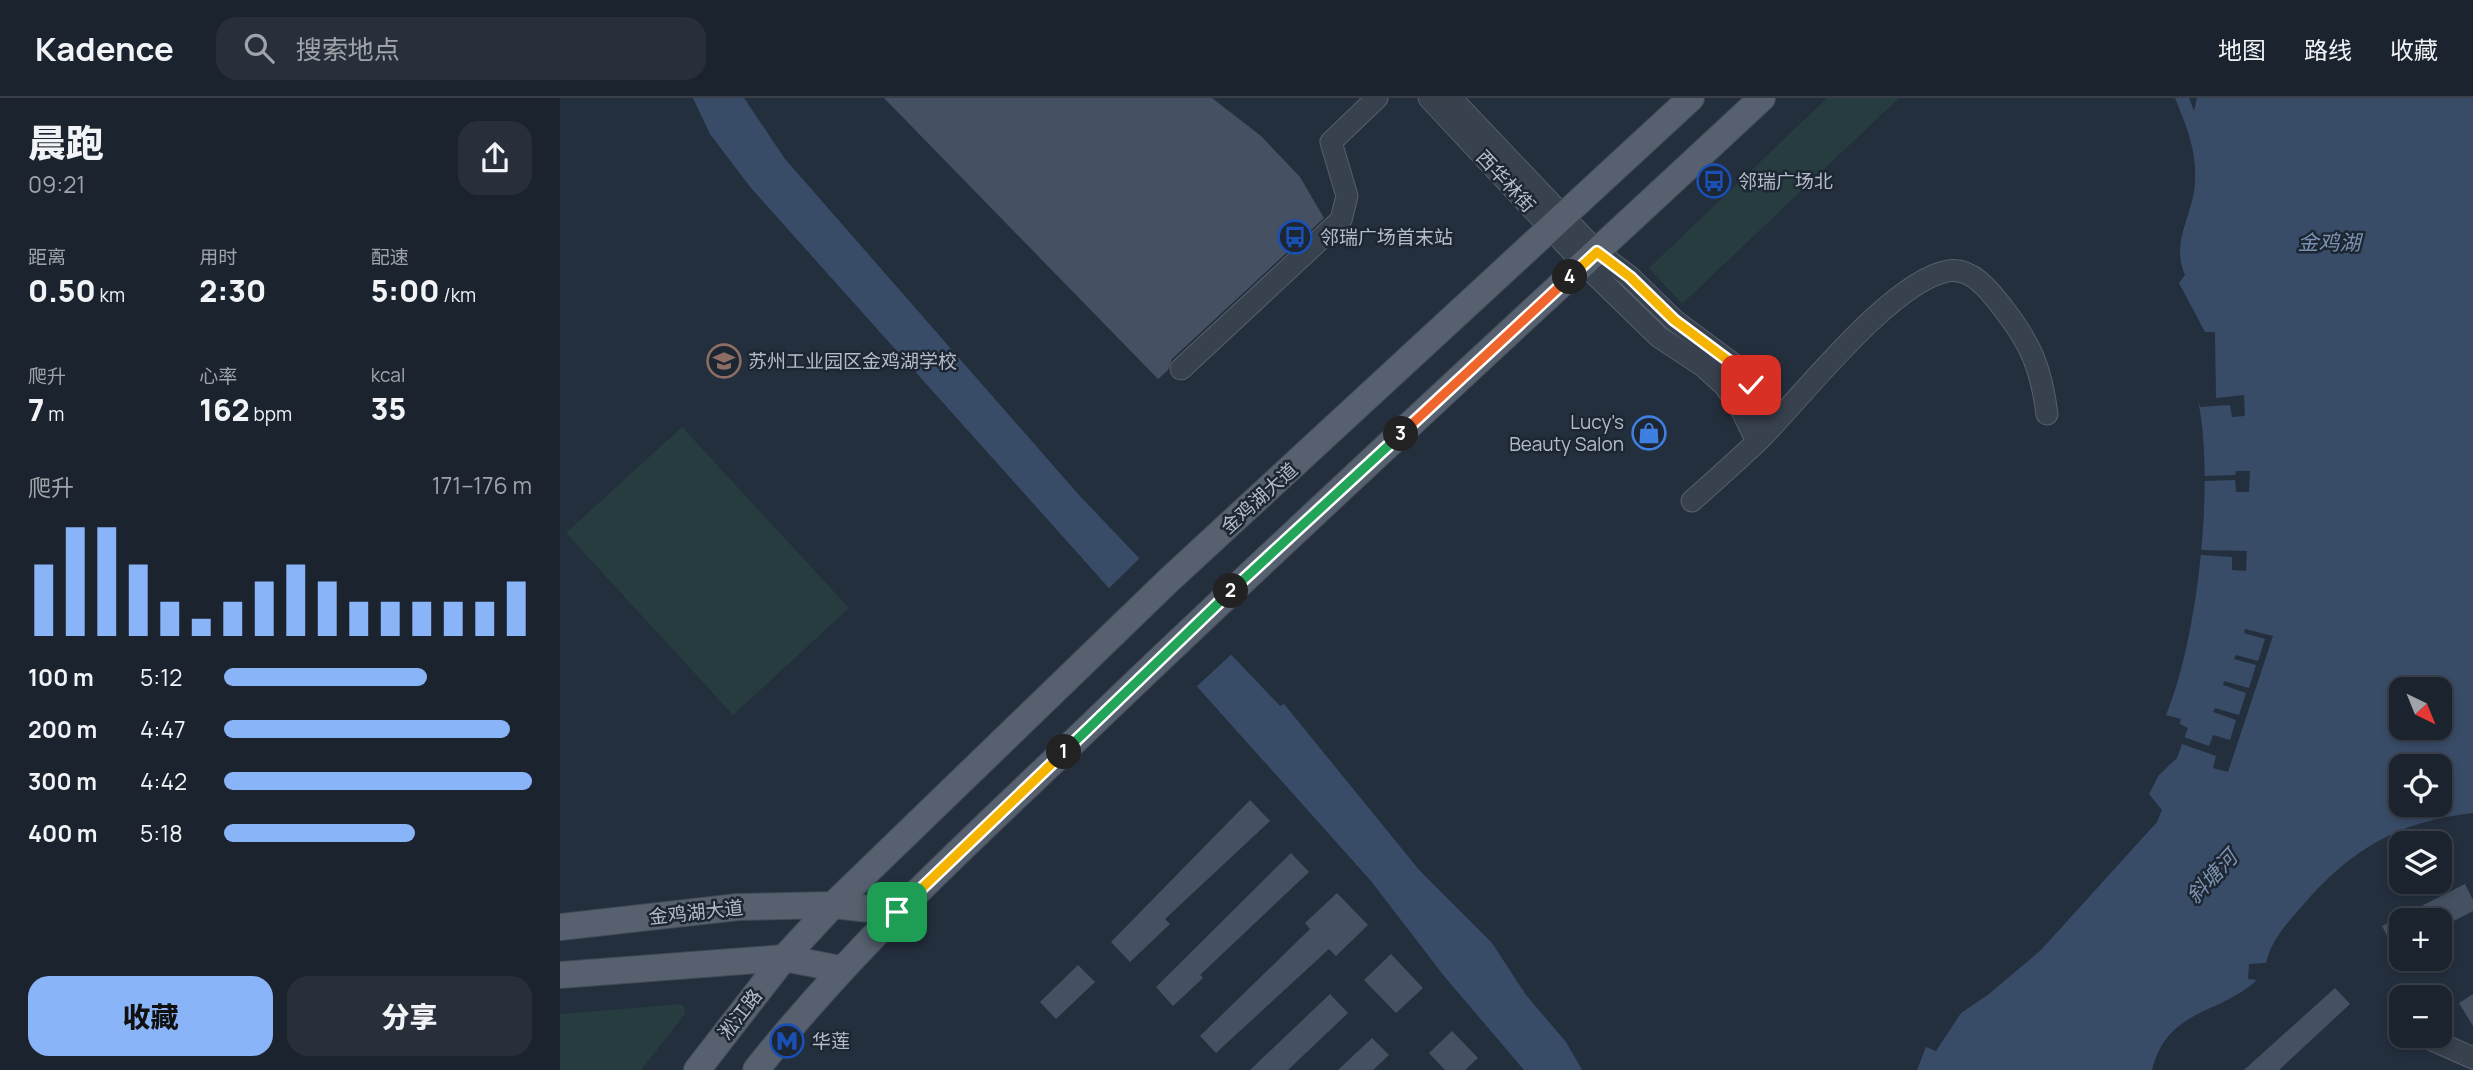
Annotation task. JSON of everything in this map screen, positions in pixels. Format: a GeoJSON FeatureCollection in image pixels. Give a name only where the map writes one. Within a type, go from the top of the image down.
{"type":"FeatureCollection","features":[{"type":"Feature","properties":{"kind":"main road","name":"金鸡湖大道"},"geometry":{"type":"LineString","coordinates":[[784,958],[833,905],[1168,581],[1558,224],[1691,98]]}},
{"type":"Feature","properties":{"kind":"main road"},"geometry":{"type":"LineString","coordinates":[[756,1070],[840,969],[897,912],[1202,618],[1762,98]]}},
{"type":"Feature","properties":{"kind":"main road","name":"金鸡湖大道"},"geometry":{"type":"LineString","coordinates":[[560,927],[738,907],[833,905],[897,912]]}},
{"type":"Feature","properties":{"kind":"main road"},"geometry":{"type":"LineString","coordinates":[[560,975],[784,958],[840,969]]}},
{"type":"Feature","properties":{"kind":"main road","name":"淞江路"},"geometry":{"type":"LineString","coordinates":[[697,1070],[784,958]]}},
{"type":"Feature","properties":{"kind":"street"},"geometry":{"type":"LineString","coordinates":[[1181,369],[1341,220],[1347,196],[1331,142],[1377,98]]}},
{"type":"Feature","properties":{"kind":"street","name":"西华林街"},"geometry":{"type":"LineString","coordinates":[[1429,98],[1590,258]]}},
{"type":"Feature","properties":{"kind":"street","name":"西华林街"},"geometry":{"type":"LineString","coordinates":[[1451,98],[1558,224]]}},
{"type":"Feature","properties":{"kind":"street"},"geometry":{"type":"LineString","coordinates":[[1590,258],[1630,277],[1674,320],[1733,364],[1751,385],[1772,426]]}},
{"type":"Feature","properties":{"kind":"street"},"geometry":{"type":"LineString","coordinates":[[1590,258],[1659,337],[1703,366],[1724,385],[1739,405],[1757,441]]}},
{"type":"Feature","properties":{"kind":"street"},"geometry":{"type":"LineString","coordinates":[[1692,501],[1757,441],[1874,320],[1911,290],[1949,271],[1964,272],[1977,280],[2021,331],[2039,369],[2047,414]]}},
{"type":"Feature","properties":{"kind":"street"},"geometry":{"type":"LineString","coordinates":[[2450,1048],[2473,1058]]}},
{"type":"Feature","properties":{"kind":"green space"},"geometry":{"type":"Polygon","coordinates":[[[1827,98],[1899,98],[1682,304],[1649,268],[1827,98]]]}},
{"type":"Feature","properties":{"kind":"green space"},"geometry":{"type":"Polygon","coordinates":[[[682,427],[849,608],[733,715],[566,533],[682,427]]]}},
{"type":"Feature","properties":{"kind":"green space"},"geometry":{"type":"Polygon","coordinates":[[[680,1004],[685,1008],[685,1014],[641,1070],[560,1070],[560,1014],[680,1004]]]}},
{"type":"Feature","properties":{"kind":"water"},"geometry":{"type":"Polygon","coordinates":[[[693,98],[744,98],[785,159],[1078,494],[1280,706],[1284,704],[1420,871],[1492,943],[1526,995],[1566,1042],[1582,1070],[1524,1070],[1444,976],[1371,881],[751,188],[710,134],[693,98]]]}},
{"type":"Feature","properties":{"kind":"water","name":"金鸡湖"},"geometry":{"type":"Polygon","coordinates":[[[2175,98],[2189,98],[2194,111],[2197,98],[2473,98],[2473,813],[2452,816],[2452,754],[2389,754],[2389,817],[2446,817],[2399,831],[2389,831],[2389,836],[2358,853],[2339,868],[2286,925],[2276,939],[2266,963],[2249,964],[2248,979],[2257,980],[2242,992],[2182,1024],[2159,1050],[2152,1070],[1917,1070],[1926,1047],[1936,1051],[1961,1013],[1989,994],[2041,950],[2157,822],[2162,810],[2149,794],[2159,775],[2177,758],[2188,728],[2180,724],[2181,719],[2166,715],[2187,645],[2200,559],[2205,473],[2198,400],[2216,399],[2215,332],[2205,332],[2179,283],[2185,275],[2181,263],[2181,239],[2195,181],[2190,138],[2175,98]]]}},
{"type":"Feature","properties":{"kind":"pier"},"geometry":{"type":"Polygon","coordinates":[[[2244,395],[2245,416],[2232,417],[2230,405],[2200,407],[2198,400],[2244,395]]]}},
{"type":"Feature","properties":{"kind":"pier"},"geometry":{"type":"Polygon","coordinates":[[[2236,471],[2250,471],[2249,492],[2236,492],[2235,480],[2204,481],[2204,476],[2235,475],[2236,471]]]}},
{"type":"Feature","properties":{"kind":"pier"},"geometry":{"type":"Polygon","coordinates":[[[2201,550],[2247,551],[2246,571],[2232,570],[2232,557],[2201,555],[2201,550]]]}},
{"type":"Feature","properties":{"kind":"pier"},"geometry":{"type":"Polygon","coordinates":[[[1142,556],[1234,652],[1195,688],[1107,590],[1142,556]]]}},
{"type":"Feature","properties":{"kind":"pier"},"geometry":{"type":"Polygon","coordinates":[[[2245,629],[2273,636],[2228,772],[2213,768],[2216,756],[2182,744],[2184,737],[2209,746],[2213,735],[2230,740],[2236,720],[2213,712],[2215,708],[2239,715],[2246,693],[2223,685],[2224,681],[2249,688],[2256,665],[2234,659],[2236,655],[2258,661],[2265,639],[2244,633],[2245,629]]]}},
{"type":"Feature","properties":{"kind":"building"},"geometry":{"type":"Polygon","coordinates":[[[884,98],[1212,98],[1261,136],[1300,177],[1324,218],[1172,359],[1168,370],[1158,379],[884,98]]]}},
{"type":"Feature","properties":{"kind":"building"},"geometry":{"type":"Polygon","coordinates":[[[1250,800],[1270,821],[1165,919],[1170,924],[1130,962],[1111,942],[1250,800]]]}},
{"type":"Feature","properties":{"kind":"building"},"geometry":{"type":"Polygon","coordinates":[[[1291,853],[1309,872],[1200,975],[1203,978],[1173,1006],[1156,987],[1291,853]]]}},
{"type":"Feature","properties":{"kind":"building"},"geometry":{"type":"Polygon","coordinates":[[[2465,884],[2473,900],[2473,911],[2452,922],[2452,908],[2418,908],[2445,894],[2452,894],[2452,891],[2465,884]]]}},
{"type":"Feature","properties":{"kind":"building"},"geometry":{"type":"Polygon","coordinates":[[[1337,893],[1368,925],[1336,956],[1329,949],[1216,1053],[1200,1036],[1310,929],[1305,923],[1337,893]]]}},
{"type":"Feature","properties":{"kind":"building"},"geometry":{"type":"Polygon","coordinates":[[[2389,922],[2389,940],[2382,926],[2389,922]]]}},
{"type":"Feature","properties":{"kind":"building"},"geometry":{"type":"Polygon","coordinates":[[[1391,954],[1423,988],[1396,1013],[1364,980],[1391,954]]]}},
{"type":"Feature","properties":{"kind":"building"},"geometry":{"type":"Polygon","coordinates":[[[1078,965],[1095,982],[1056,1019],[1040,1002],[1078,965]]]}},
{"type":"Feature","properties":{"kind":"building"},"geometry":{"type":"Polygon","coordinates":[[[2335,988],[2350,1004],[2279,1070],[2244,1070],[2335,988]]]}},
{"type":"Feature","properties":{"kind":"building"},"geometry":{"type":"Polygon","coordinates":[[[1330,994],[1348,1013],[1288,1070],[1250,1070],[1330,994]]]}},
{"type":"Feature","properties":{"kind":"building"},"geometry":{"type":"Polygon","coordinates":[[[2473,994],[2473,1026],[2459,1003],[2473,994]]]}},
{"type":"Feature","properties":{"kind":"building"},"geometry":{"type":"Polygon","coordinates":[[[1452,1031],[1478,1058],[1465,1070],[1445,1070],[1429,1053],[1452,1031]]]}},
{"type":"Feature","properties":{"kind":"building"},"geometry":{"type":"Polygon","coordinates":[[[1372,1038],[1389,1055],[1373,1070],[1338,1070],[1372,1038]]]}},
{"type":"Feature","properties":{"kind":"place","name":"邻瑞广场北"},"geometry":{"type":"Point","coordinates":[1714,181]}},
{"type":"Feature","properties":{"kind":"place","name":"邻瑞广场首末站"},"geometry":{"type":"Point","coordinates":[1295,237]}},
{"type":"Feature","properties":{"kind":"place","name":"苏州工业园区金鸡湖学校"},"geometry":{"type":"Point","coordinates":[724,361]}},
{"type":"Feature","properties":{"kind":"place","name":"Lucy's Beauty Salon"},"geometry":{"type":"Point","coordinates":[1649,433]}},
{"type":"Feature","properties":{"kind":"place","name":"华莲"},"geometry":{"type":"Point","coordinates":[787,1041]}},
{"type":"Feature","properties":{"kind":"route"},"geometry":{"type":"LineString","coordinates":[[897,912],[1202,618],[1597,252],[1630,277],[1674,320],[1715,348],[1751,385]]}},
{"type":"Feature","properties":{"kind":"water label","name":"斜塘河"},"geometry":{"type":"Point","coordinates":[2212,877]}}]}
